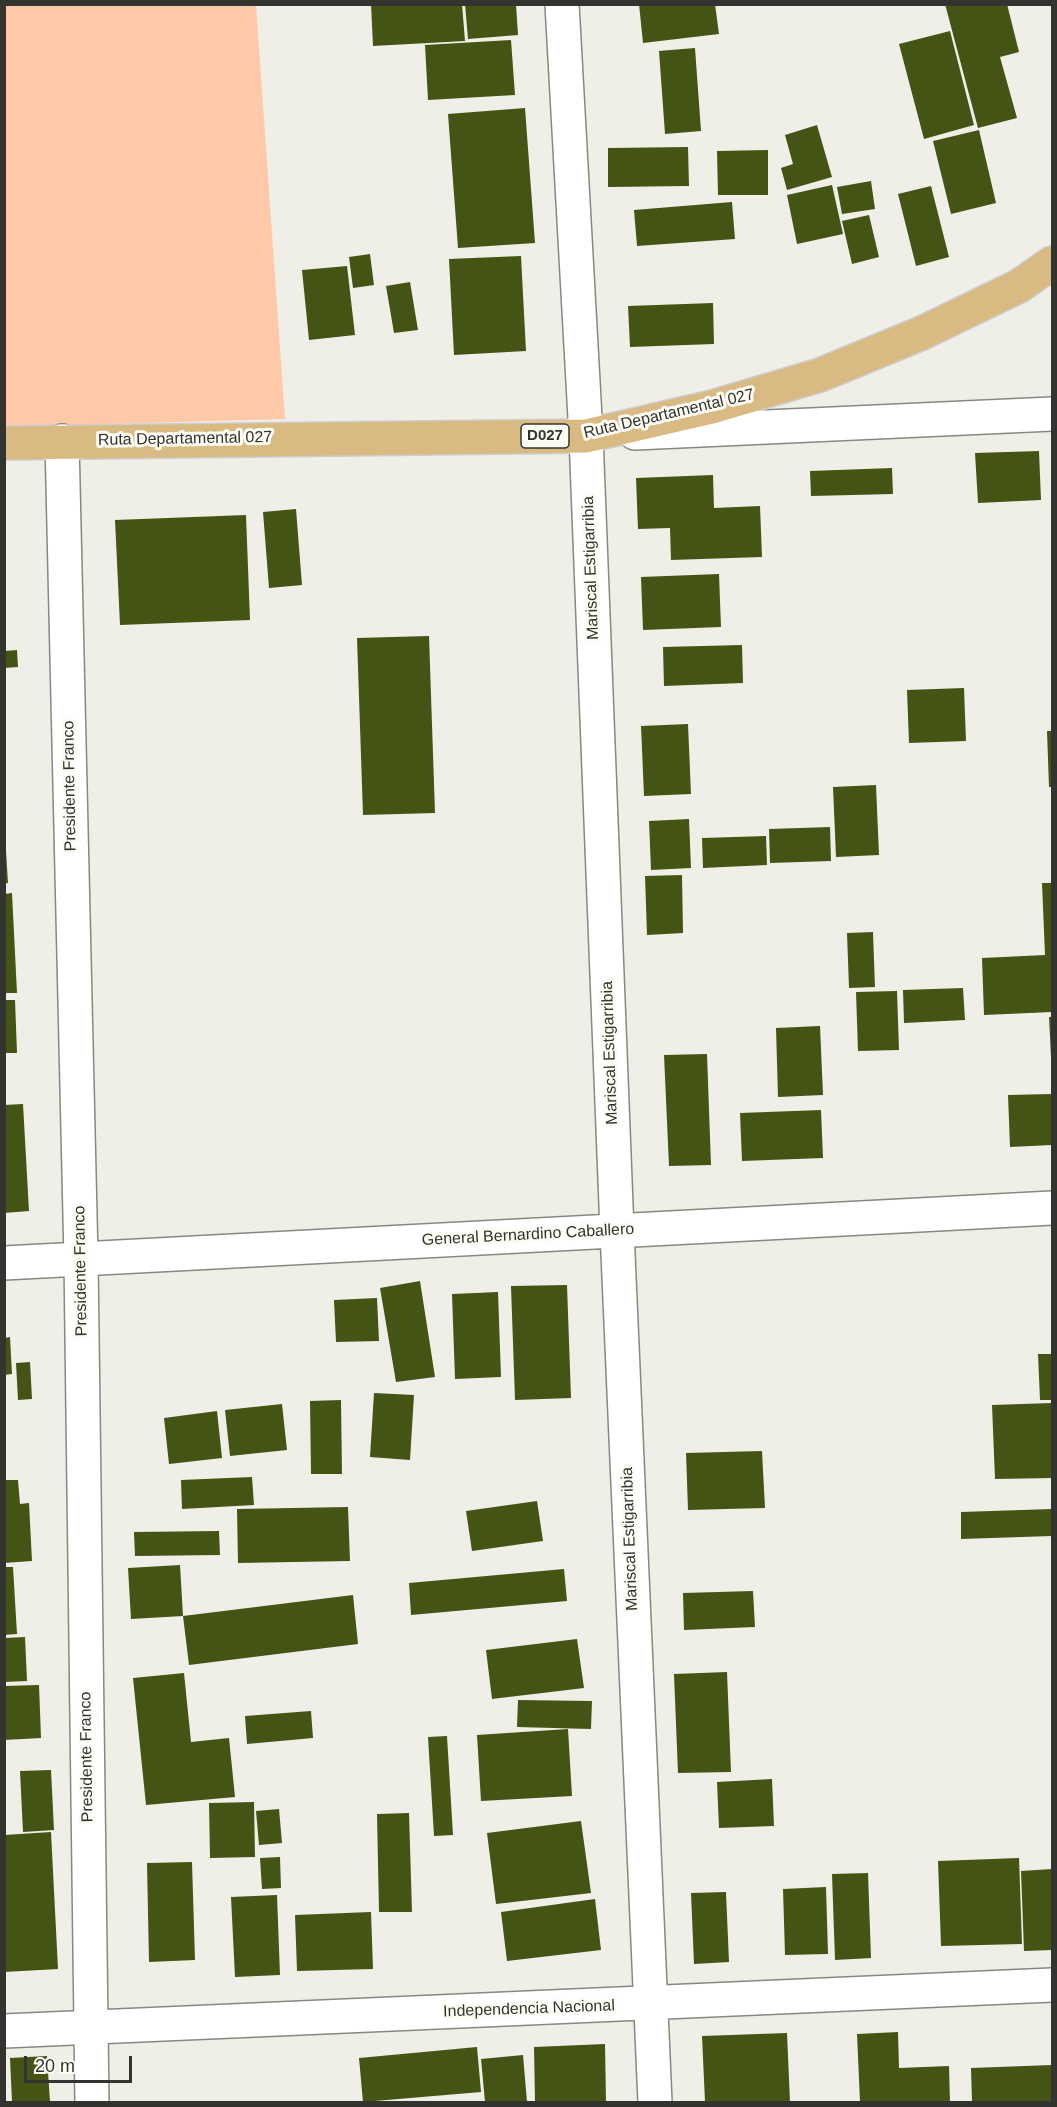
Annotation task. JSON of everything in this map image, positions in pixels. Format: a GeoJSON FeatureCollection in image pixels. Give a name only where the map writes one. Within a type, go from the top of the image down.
{"type":"FeatureCollection","features":[{"type":"Feature","properties":{"kind":"main road","name":"Ruta Departamental 027"},"geometry":{"type":"LineString","coordinates":[[4,443],[586,436],[712,407],[820,375],[922,333],[1019,286],[1053,263]]}},
{"type":"Feature","properties":{"kind":"street","name":"Mariscal Estigarribia"},"geometry":{"type":"LineString","coordinates":[[562,4],[586,436],[617,1231],[655,2103]]}},
{"type":"Feature","properties":{"kind":"street"},"geometry":{"type":"LineString","coordinates":[[586,436],[1053,414]]}},
{"type":"Feature","properties":{"kind":"street","name":"Presidente Franco"},"geometry":{"type":"LineString","coordinates":[[62,441],[81,1259],[92,2103]]}},
{"type":"Feature","properties":{"kind":"street","name":"General Bernardino Caballero"},"geometry":{"type":"LineString","coordinates":[[4,1263],[1053,1208]]}},
{"type":"Feature","properties":{"kind":"street","name":"Independencia Nacional"},"geometry":{"type":"LineString","coordinates":[[4,2031],[1053,1985]]}},
{"type":"Feature","properties":{"kind":"shaded area"},"geometry":{"type":"Polygon","coordinates":[[[4,5],[256,5],[285,419],[5,427],[4,5]]]}},
{"type":"Feature","properties":{"kind":"building"},"geometry":{"type":"Polygon","coordinates":[[[371,4],[462,4],[465,41],[373,46],[371,4]]]}},
{"type":"Feature","properties":{"kind":"building"},"geometry":{"type":"Polygon","coordinates":[[[465,4],[516,4],[518,35],[468,39],[465,4]]]}},
{"type":"Feature","properties":{"kind":"building"},"geometry":{"type":"Polygon","coordinates":[[[639,4],[715,4],[719,34],[643,43],[639,4]]]}},
{"type":"Feature","properties":{"kind":"building"},"geometry":{"type":"Polygon","coordinates":[[[945,4],[1007,4],[1019,52],[1000,57],[1017,118],[978,128],[945,4]]]}},
{"type":"Feature","properties":{"kind":"building"},"geometry":{"type":"Polygon","coordinates":[[[950,31],[974,125],[924,139],[899,44],[950,31]]]}},
{"type":"Feature","properties":{"kind":"building"},"geometry":{"type":"Polygon","coordinates":[[[511,40],[515,95],[428,100],[425,45],[511,40]]]}},
{"type":"Feature","properties":{"kind":"building"},"geometry":{"type":"Polygon","coordinates":[[[695,48],[701,131],[665,134],[659,51],[695,48]]]}},
{"type":"Feature","properties":{"kind":"building"},"geometry":{"type":"Polygon","coordinates":[[[525,108],[535,243],[458,248],[448,114],[525,108]]]}},
{"type":"Feature","properties":{"kind":"building"},"geometry":{"type":"Polygon","coordinates":[[[817,125],[832,177],[787,190],[781,168],[793,164],[785,135],[817,125]]]}},
{"type":"Feature","properties":{"kind":"building"},"geometry":{"type":"Polygon","coordinates":[[[979,130],[996,203],[951,214],[933,141],[979,130]]]}},
{"type":"Feature","properties":{"kind":"building"},"geometry":{"type":"Polygon","coordinates":[[[688,147],[689,186],[608,187],[608,148],[688,147]]]}},
{"type":"Feature","properties":{"kind":"building"},"geometry":{"type":"Polygon","coordinates":[[[768,150],[768,195],[718,195],[717,151],[768,150]]]}},
{"type":"Feature","properties":{"kind":"building"},"geometry":{"type":"Polygon","coordinates":[[[871,181],[875,209],[842,214],[837,187],[871,181]]]}},
{"type":"Feature","properties":{"kind":"building"},"geometry":{"type":"Polygon","coordinates":[[[832,185],[843,234],[797,244],[787,195],[832,185]]]}},
{"type":"Feature","properties":{"kind":"building"},"geometry":{"type":"Polygon","coordinates":[[[931,186],[949,257],[916,266],[898,194],[931,186]]]}},
{"type":"Feature","properties":{"kind":"building"},"geometry":{"type":"Polygon","coordinates":[[[732,202],[735,239],[637,246],[634,210],[732,202]]]}},
{"type":"Feature","properties":{"kind":"building"},"geometry":{"type":"Polygon","coordinates":[[[869,215],[879,257],[852,264],[842,221],[869,215]]]}},
{"type":"Feature","properties":{"kind":"building"},"geometry":{"type":"Polygon","coordinates":[[[370,254],[374,285],[353,288],[349,257],[370,254]]]}},
{"type":"Feature","properties":{"kind":"building"},"geometry":{"type":"Polygon","coordinates":[[[521,256],[526,351],[454,355],[449,259],[521,256]]]}},
{"type":"Feature","properties":{"kind":"building"},"geometry":{"type":"Polygon","coordinates":[[[347,266],[355,335],[309,340],[302,270],[347,266]]]}},
{"type":"Feature","properties":{"kind":"building"},"geometry":{"type":"Polygon","coordinates":[[[410,282],[418,330],[394,333],[386,286],[410,282]]]}},
{"type":"Feature","properties":{"kind":"building"},"geometry":{"type":"Polygon","coordinates":[[[713,303],[714,344],[630,347],[628,306],[713,303]]]}},
{"type":"Feature","properties":{"kind":"building"},"geometry":{"type":"Polygon","coordinates":[[[1039,451],[1041,500],[978,503],[975,453],[1039,451]]]}},
{"type":"Feature","properties":{"kind":"building"},"geometry":{"type":"Polygon","coordinates":[[[892,468],[893,494],[811,496],[810,471],[892,468]]]}},
{"type":"Feature","properties":{"kind":"building"},"geometry":{"type":"Polygon","coordinates":[[[713,475],[714,508],[760,506],[762,557],[671,560],[670,528],[638,529],[636,478],[713,475]]]}},
{"type":"Feature","properties":{"kind":"building"},"geometry":{"type":"Polygon","coordinates":[[[296,509],[302,585],[269,588],[263,512],[296,509]]]}},
{"type":"Feature","properties":{"kind":"building"},"geometry":{"type":"Polygon","coordinates":[[[246,515],[250,620],[120,625],[115,520],[246,515]]]}},
{"type":"Feature","properties":{"kind":"building"},"geometry":{"type":"Polygon","coordinates":[[[719,574],[721,627],[643,630],[641,577],[719,574]]]}},
{"type":"Feature","properties":{"kind":"building"},"geometry":{"type":"Polygon","coordinates":[[[429,636],[435,813],[363,815],[357,638],[429,636]]]}},
{"type":"Feature","properties":{"kind":"building"},"geometry":{"type":"Polygon","coordinates":[[[742,645],[743,683],[664,686],[663,647],[742,645]]]}},
{"type":"Feature","properties":{"kind":"building"},"geometry":{"type":"Polygon","coordinates":[[[17,650],[18,667],[4,668],[4,651],[17,650]]]}},
{"type":"Feature","properties":{"kind":"building"},"geometry":{"type":"Polygon","coordinates":[[[964,688],[966,741],[909,743],[907,690],[964,688]]]}},
{"type":"Feature","properties":{"kind":"building"},"geometry":{"type":"Polygon","coordinates":[[[688,724],[691,794],[644,796],[641,726],[688,724]]]}},
{"type":"Feature","properties":{"kind":"building"},"geometry":{"type":"Polygon","coordinates":[[[1047,731],[1052,731],[1052,787],[1049,787],[1047,731]]]}},
{"type":"Feature","properties":{"kind":"building"},"geometry":{"type":"Polygon","coordinates":[[[876,785],[879,855],[836,857],[833,787],[876,785]]]}},
{"type":"Feature","properties":{"kind":"building"},"geometry":{"type":"Polygon","coordinates":[[[689,819],[691,868],[651,870],[649,821],[689,819]]]}},
{"type":"Feature","properties":{"kind":"building"},"geometry":{"type":"Polygon","coordinates":[[[830,827],[831,861],[770,863],[769,829],[830,827]]]}},
{"type":"Feature","properties":{"kind":"building"},"geometry":{"type":"Polygon","coordinates":[[[766,836],[767,865],[703,868],[702,838],[766,836]]]}},
{"type":"Feature","properties":{"kind":"building"},"geometry":{"type":"Polygon","coordinates":[[[4,851],[6,851],[8,883],[4,884],[4,851]]]}},
{"type":"Feature","properties":{"kind":"building"},"geometry":{"type":"Polygon","coordinates":[[[682,875],[683,933],[647,935],[645,876],[682,875]]]}},
{"type":"Feature","properties":{"kind":"building"},"geometry":{"type":"Polygon","coordinates":[[[1042,883],[1052,883],[1052,1012],[984,1015],[982,958],[1045,955],[1042,883]]]}},
{"type":"Feature","properties":{"kind":"building"},"geometry":{"type":"Polygon","coordinates":[[[12,893],[17,993],[4,993],[4,894],[12,893]]]}},
{"type":"Feature","properties":{"kind":"building"},"geometry":{"type":"Polygon","coordinates":[[[873,932],[875,987],[849,988],[847,933],[873,932]]]}},
{"type":"Feature","properties":{"kind":"building"},"geometry":{"type":"Polygon","coordinates":[[[963,988],[965,1020],[904,1023],[903,990],[963,988]]]}},
{"type":"Feature","properties":{"kind":"building"},"geometry":{"type":"Polygon","coordinates":[[[897,991],[899,1050],[858,1051],[856,992],[897,991]]]}},
{"type":"Feature","properties":{"kind":"building"},"geometry":{"type":"Polygon","coordinates":[[[4,1000],[15,1000],[17,1053],[4,1053],[4,1000]]]}},
{"type":"Feature","properties":{"kind":"building"},"geometry":{"type":"Polygon","coordinates":[[[1049,1017],[1052,1017],[1052,1057],[1051,1057],[1049,1017]]]}},
{"type":"Feature","properties":{"kind":"building"},"geometry":{"type":"Polygon","coordinates":[[[820,1026],[823,1095],[778,1097],[776,1028],[820,1026]]]}},
{"type":"Feature","properties":{"kind":"building"},"geometry":{"type":"Polygon","coordinates":[[[707,1054],[711,1165],[669,1166],[664,1055],[707,1054]]]}},
{"type":"Feature","properties":{"kind":"building"},"geometry":{"type":"Polygon","coordinates":[[[1052,1094],[1052,1145],[1010,1147],[1008,1095],[1052,1094]]]}},
{"type":"Feature","properties":{"kind":"building"},"geometry":{"type":"Polygon","coordinates":[[[23,1104],[29,1211],[4,1213],[4,1105],[23,1104]]]}},
{"type":"Feature","properties":{"kind":"building"},"geometry":{"type":"Polygon","coordinates":[[[821,1110],[823,1158],[742,1161],[740,1113],[821,1110]]]}},
{"type":"Feature","properties":{"kind":"building"},"geometry":{"type":"Polygon","coordinates":[[[420,1281],[435,1377],[396,1382],[380,1288],[420,1281]]]}},
{"type":"Feature","properties":{"kind":"building"},"geometry":{"type":"Polygon","coordinates":[[[567,1285],[571,1398],[515,1400],[511,1286],[567,1285]]]}},
{"type":"Feature","properties":{"kind":"building"},"geometry":{"type":"Polygon","coordinates":[[[498,1292],[501,1377],[455,1379],[452,1294],[498,1292]]]}},
{"type":"Feature","properties":{"kind":"building"},"geometry":{"type":"Polygon","coordinates":[[[377,1298],[379,1341],[336,1342],[334,1300],[377,1298]]]}},
{"type":"Feature","properties":{"kind":"building"},"geometry":{"type":"Polygon","coordinates":[[[10,1337],[12,1374],[4,1375],[4,1338],[10,1337]]]}},
{"type":"Feature","properties":{"kind":"building"},"geometry":{"type":"Polygon","coordinates":[[[1038,1354],[1052,1354],[1052,1400],[1040,1400],[1038,1354]]]}},
{"type":"Feature","properties":{"kind":"building"},"geometry":{"type":"Polygon","coordinates":[[[30,1362],[32,1399],[18,1400],[16,1363],[30,1362]]]}},
{"type":"Feature","properties":{"kind":"building"},"geometry":{"type":"Polygon","coordinates":[[[374,1393],[414,1395],[410,1460],[370,1457],[374,1393]]]}},
{"type":"Feature","properties":{"kind":"building"},"geometry":{"type":"Polygon","coordinates":[[[341,1400],[342,1474],[311,1474],[310,1401],[341,1400]]]}},
{"type":"Feature","properties":{"kind":"building"},"geometry":{"type":"Polygon","coordinates":[[[1052,1403],[1052,1478],[995,1479],[992,1405],[1052,1403]]]}},
{"type":"Feature","properties":{"kind":"building"},"geometry":{"type":"Polygon","coordinates":[[[282,1404],[287,1450],[230,1456],[225,1410],[282,1404]]]}},
{"type":"Feature","properties":{"kind":"building"},"geometry":{"type":"Polygon","coordinates":[[[217,1411],[222,1458],[169,1464],[164,1418],[217,1411]]]}},
{"type":"Feature","properties":{"kind":"building"},"geometry":{"type":"Polygon","coordinates":[[[762,1451],[765,1508],[688,1510],[686,1453],[762,1451]]]}},
{"type":"Feature","properties":{"kind":"building"},"geometry":{"type":"Polygon","coordinates":[[[252,1477],[254,1505],[182,1509],[181,1480],[252,1477]]]}},
{"type":"Feature","properties":{"kind":"building"},"geometry":{"type":"Polygon","coordinates":[[[4,1480],[18,1480],[20,1504],[29,1503],[32,1561],[4,1563],[4,1480]]]}},
{"type":"Feature","properties":{"kind":"building"},"geometry":{"type":"Polygon","coordinates":[[[537,1501],[543,1541],[472,1551],[466,1511],[537,1501]]]}},
{"type":"Feature","properties":{"kind":"building"},"geometry":{"type":"Polygon","coordinates":[[[348,1507],[350,1561],[238,1563],[237,1509],[348,1507]]]}},
{"type":"Feature","properties":{"kind":"building"},"geometry":{"type":"Polygon","coordinates":[[[1052,1509],[1052,1536],[961,1539],[961,1512],[1052,1509]]]}},
{"type":"Feature","properties":{"kind":"building"},"geometry":{"type":"Polygon","coordinates":[[[219,1531],[220,1555],[135,1556],[134,1532],[219,1531]]]}},
{"type":"Feature","properties":{"kind":"building"},"geometry":{"type":"Polygon","coordinates":[[[180,1565],[183,1616],[131,1619],[128,1568],[180,1565]]]}},
{"type":"Feature","properties":{"kind":"building"},"geometry":{"type":"Polygon","coordinates":[[[4,1567],[13,1567],[17,1634],[4,1635],[4,1567]]]}},
{"type":"Feature","properties":{"kind":"building"},"geometry":{"type":"Polygon","coordinates":[[[564,1569],[567,1601],[411,1615],[409,1583],[564,1569]]]}},
{"type":"Feature","properties":{"kind":"building"},"geometry":{"type":"Polygon","coordinates":[[[753,1591],[755,1627],[684,1630],[683,1593],[753,1591]]]}},
{"type":"Feature","properties":{"kind":"building"},"geometry":{"type":"Polygon","coordinates":[[[353,1595],[358,1644],[189,1665],[183,1616],[353,1595]]]}},
{"type":"Feature","properties":{"kind":"building"},"geometry":{"type":"Polygon","coordinates":[[[25,1637],[27,1681],[4,1682],[4,1638],[25,1637]]]}},
{"type":"Feature","properties":{"kind":"building"},"geometry":{"type":"Polygon","coordinates":[[[577,1639],[584,1688],[492,1699],[486,1650],[577,1639]]]}},
{"type":"Feature","properties":{"kind":"building"},"geometry":{"type":"Polygon","coordinates":[[[727,1672],[731,1772],[678,1773],[674,1674],[727,1672]]]}},
{"type":"Feature","properties":{"kind":"building"},"geometry":{"type":"Polygon","coordinates":[[[184,1673],[191,1742],[229,1738],[235,1797],[146,1805],[133,1678],[184,1673]]]}},
{"type":"Feature","properties":{"kind":"building"},"geometry":{"type":"Polygon","coordinates":[[[39,1685],[41,1738],[4,1740],[4,1686],[39,1685]]]}},
{"type":"Feature","properties":{"kind":"building"},"geometry":{"type":"Polygon","coordinates":[[[518,1700],[592,1701],[591,1729],[517,1727],[518,1700]]]}},
{"type":"Feature","properties":{"kind":"building"},"geometry":{"type":"Polygon","coordinates":[[[311,1711],[313,1738],[247,1744],[245,1716],[311,1711]]]}},
{"type":"Feature","properties":{"kind":"building"},"geometry":{"type":"Polygon","coordinates":[[[568,1729],[572,1796],[481,1801],[477,1735],[568,1729]]]}},
{"type":"Feature","properties":{"kind":"building"},"geometry":{"type":"Polygon","coordinates":[[[447,1736],[453,1835],[434,1836],[428,1737],[447,1736]]]}},
{"type":"Feature","properties":{"kind":"building"},"geometry":{"type":"Polygon","coordinates":[[[51,1770],[54,1830],[23,1832],[20,1771],[51,1770]]]}},
{"type":"Feature","properties":{"kind":"building"},"geometry":{"type":"Polygon","coordinates":[[[772,1779],[774,1826],[719,1828],[717,1782],[772,1779]]]}},
{"type":"Feature","properties":{"kind":"building"},"geometry":{"type":"Polygon","coordinates":[[[254,1802],[255,1857],[210,1858],[209,1803],[254,1802]]]}},
{"type":"Feature","properties":{"kind":"building"},"geometry":{"type":"Polygon","coordinates":[[[279,1809],[282,1843],[259,1845],[256,1811],[279,1809]]]}},
{"type":"Feature","properties":{"kind":"building"},"geometry":{"type":"Polygon","coordinates":[[[409,1813],[412,1912],[379,1912],[377,1814],[409,1813]]]}},
{"type":"Feature","properties":{"kind":"building"},"geometry":{"type":"Polygon","coordinates":[[[581,1821],[591,1893],[496,1904],[487,1833],[581,1821]]]}},
{"type":"Feature","properties":{"kind":"building"},"geometry":{"type":"Polygon","coordinates":[[[51,1832],[58,1969],[4,1972],[4,1835],[51,1832]]]}},
{"type":"Feature","properties":{"kind":"building"},"geometry":{"type":"Polygon","coordinates":[[[280,1857],[281,1888],[262,1889],[260,1858],[280,1857]]]}},
{"type":"Feature","properties":{"kind":"building"},"geometry":{"type":"Polygon","coordinates":[[[1019,1858],[1022,1944],[941,1946],[938,1861],[1019,1858]]]}},
{"type":"Feature","properties":{"kind":"building"},"geometry":{"type":"Polygon","coordinates":[[[192,1862],[195,1960],[149,1962],[147,1863],[192,1862]]]}},
{"type":"Feature","properties":{"kind":"building"},"geometry":{"type":"Polygon","coordinates":[[[1052,1869],[1052,1950],[1024,1951],[1021,1871],[1052,1869]]]}},
{"type":"Feature","properties":{"kind":"building"},"geometry":{"type":"Polygon","coordinates":[[[868,1873],[871,1958],[835,1960],[832,1874],[868,1873]]]}},
{"type":"Feature","properties":{"kind":"building"},"geometry":{"type":"Polygon","coordinates":[[[826,1887],[828,1954],[785,1955],[783,1889],[826,1887]]]}},
{"type":"Feature","properties":{"kind":"building"},"geometry":{"type":"Polygon","coordinates":[[[726,1892],[729,1962],[694,1964],[691,1893],[726,1892]]]}},
{"type":"Feature","properties":{"kind":"building"},"geometry":{"type":"Polygon","coordinates":[[[277,1895],[280,1975],[235,1977],[231,1897],[277,1895]]]}},
{"type":"Feature","properties":{"kind":"building"},"geometry":{"type":"Polygon","coordinates":[[[595,1899],[601,1950],[507,1961],[501,1912],[595,1899]]]}},
{"type":"Feature","properties":{"kind":"building"},"geometry":{"type":"Polygon","coordinates":[[[371,1912],[373,1969],[297,1971],[295,1915],[371,1912]]]}},
{"type":"Feature","properties":{"kind":"building"},"geometry":{"type":"Polygon","coordinates":[[[898,2032],[899,2068],[949,2066],[950,2102],[860,2102],[857,2034],[898,2032]]]}},
{"type":"Feature","properties":{"kind":"building"},"geometry":{"type":"Polygon","coordinates":[[[787,2033],[790,2102],[705,2102],[702,2036],[787,2033]]]}},
{"type":"Feature","properties":{"kind":"building"},"geometry":{"type":"Polygon","coordinates":[[[605,2044],[606,2102],[535,2102],[534,2047],[605,2044]]]}},
{"type":"Feature","properties":{"kind":"building"},"geometry":{"type":"Polygon","coordinates":[[[477,2047],[481,2092],[363,2102],[359,2058],[477,2047]]]}},
{"type":"Feature","properties":{"kind":"building"},"geometry":{"type":"Polygon","coordinates":[[[523,2055],[527,2102],[485,2102],[481,2059],[523,2055]]]}},
{"type":"Feature","properties":{"kind":"building"},"geometry":{"type":"Polygon","coordinates":[[[47,2056],[50,2102],[12,2102],[10,2058],[47,2056]]]}},
{"type":"Feature","properties":{"kind":"building"},"geometry":{"type":"Polygon","coordinates":[[[1052,2065],[1052,2102],[972,2102],[971,2068],[1052,2065]]]}}]}
